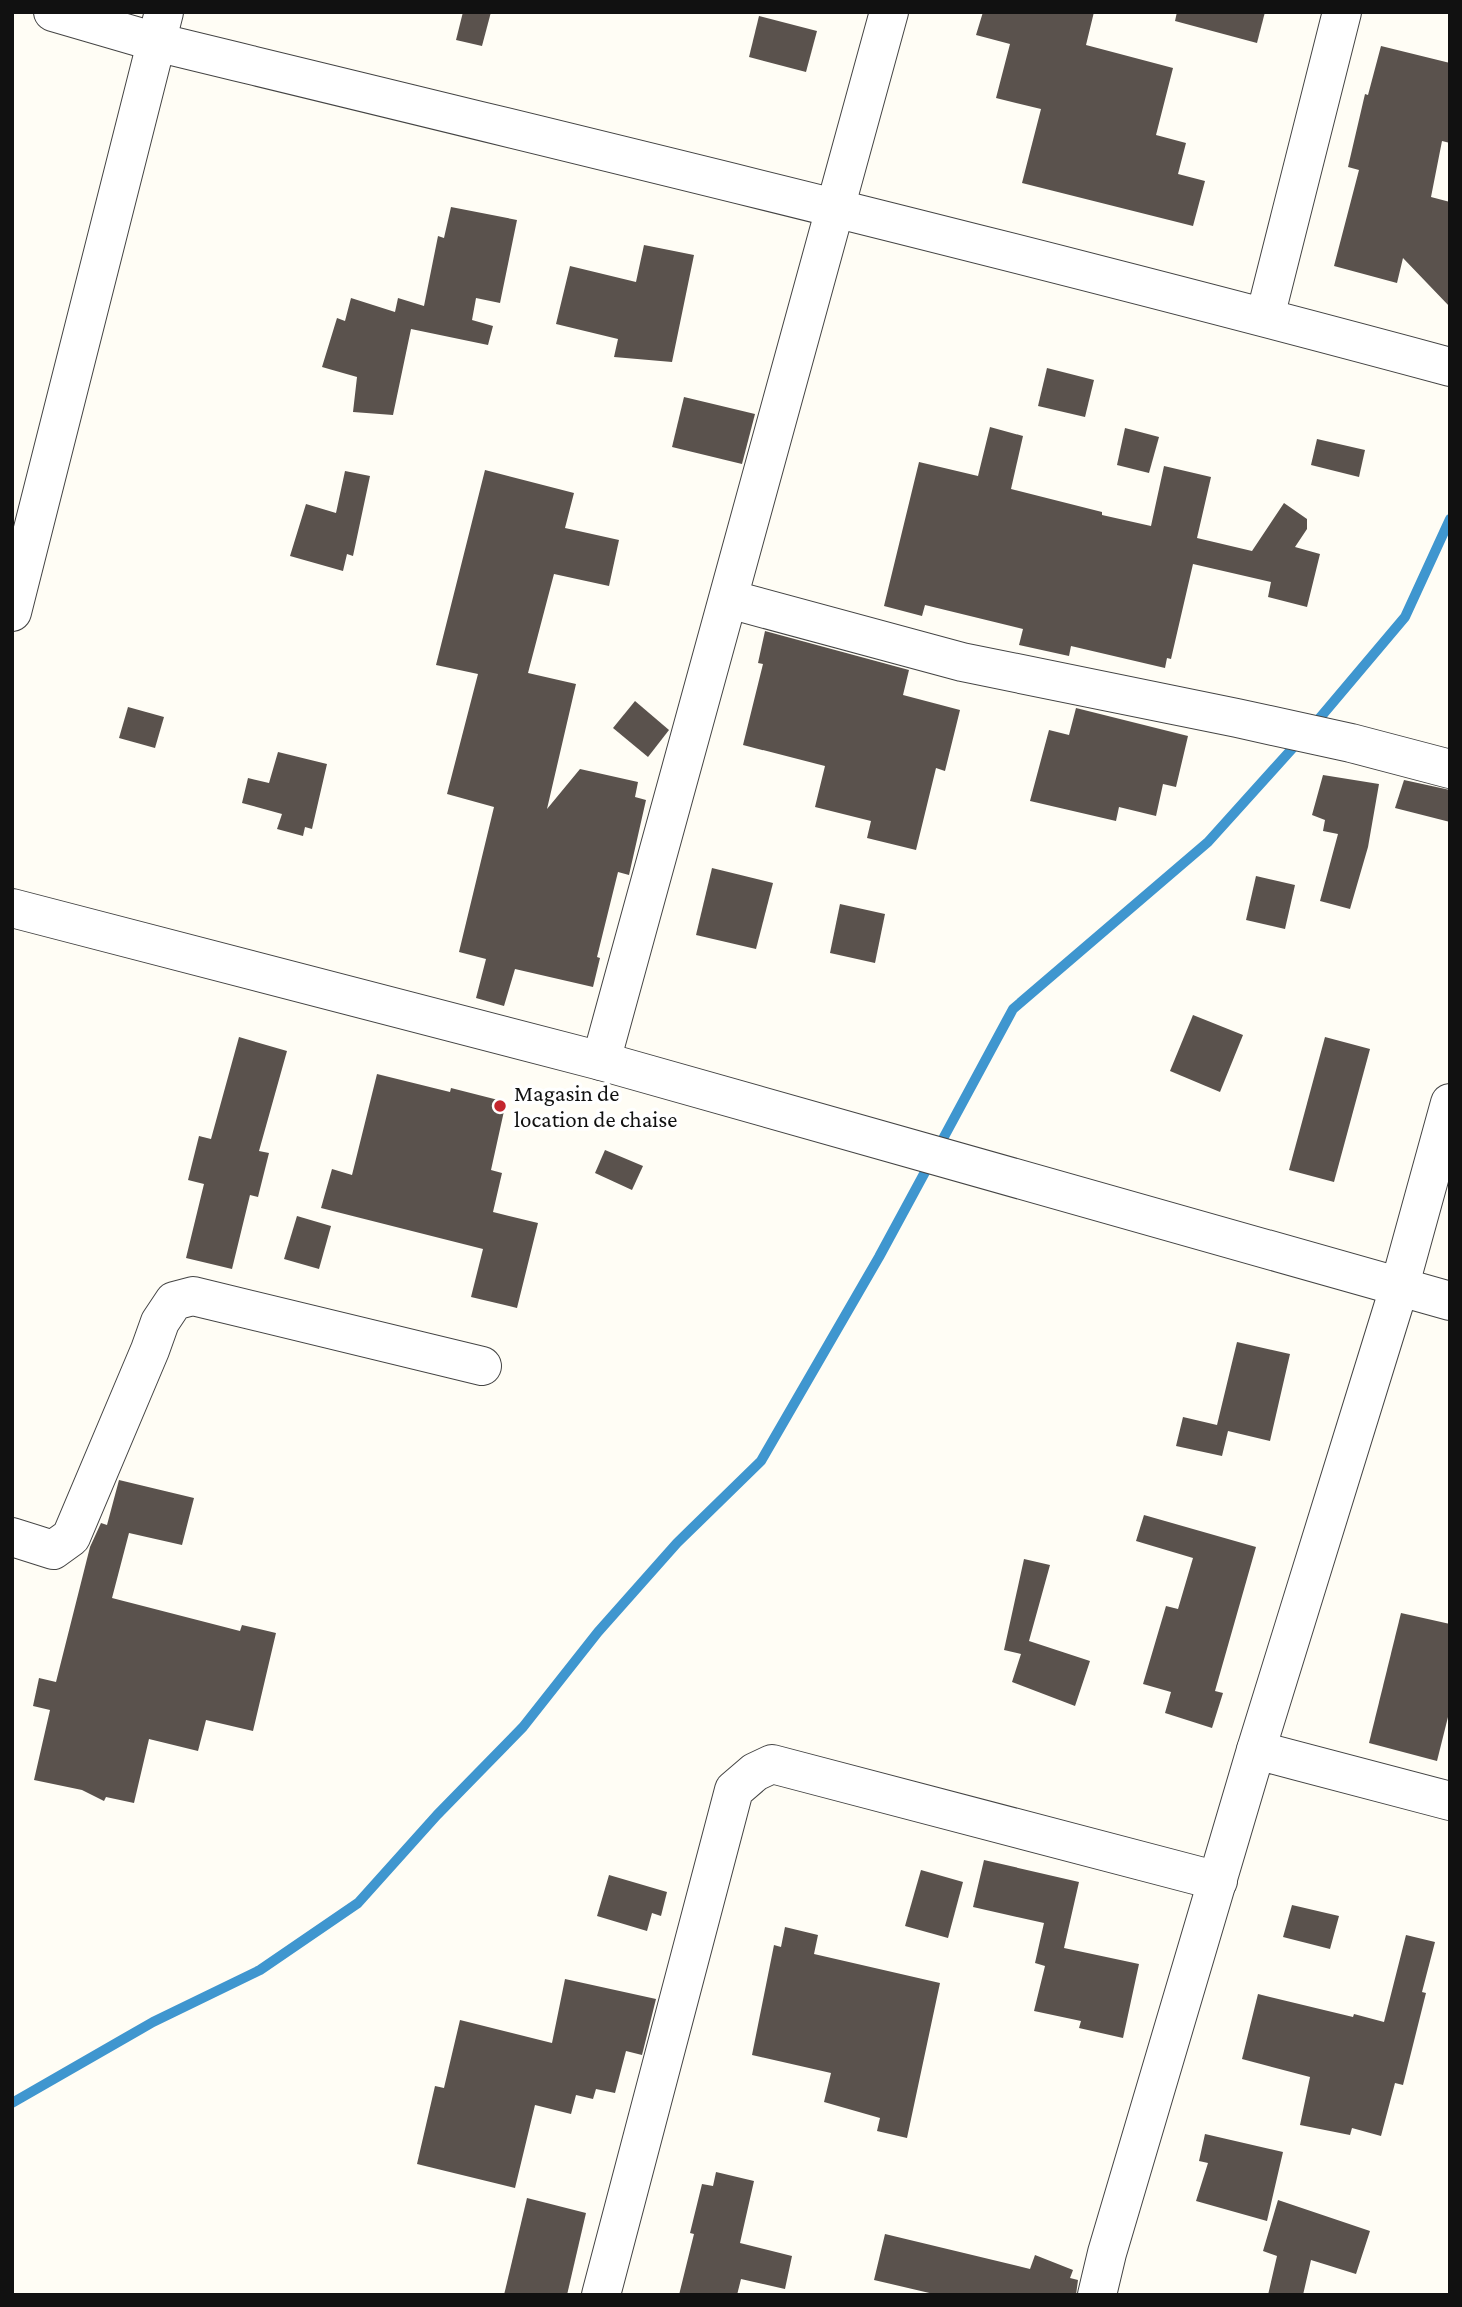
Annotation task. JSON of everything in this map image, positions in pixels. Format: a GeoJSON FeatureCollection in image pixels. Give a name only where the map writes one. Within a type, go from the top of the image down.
{"type":"FeatureCollection","features":[{"type":"Feature","properties":{"kind":"street"},"geometry":{"type":"LineString","coordinates":[[53,12],[160,27],[837,208],[1450,366]]}},
{"type":"Feature","properties":{"kind":"street"},"geometry":{"type":"LineString","coordinates":[[601,1061],[889,12]]}},
{"type":"Feature","properties":{"kind":"street"},"geometry":{"type":"LineString","coordinates":[[1265,317],[1342,12]]}},
{"type":"Feature","properties":{"kind":"street"},"geometry":{"type":"LineString","coordinates":[[12,612],[160,27]]}},
{"type":"Feature","properties":{"kind":"street"},"geometry":{"type":"LineString","coordinates":[[729,599],[962,662],[1237,718],[1351,743],[1450,769]]}},
{"type":"Feature","properties":{"kind":"street"},"geometry":{"type":"LineString","coordinates":[[12,908],[601,1061],[1450,1301]]}},
{"type":"Feature","properties":{"kind":"street"},"geometry":{"type":"LineString","coordinates":[[1097,2295],[1107,2252],[1256,1750],[1399,1288],[1450,1103]]}},
{"type":"Feature","properties":{"kind":"street"},"geometry":{"type":"LineString","coordinates":[[12,1537],[53,1550],[71,1537],[160,1322],[174,1301],[192,1296],[482,1366]]}},
{"type":"Feature","properties":{"kind":"street"},"geometry":{"type":"LineString","coordinates":[[1256,1750],[1450,1801]]}},
{"type":"Feature","properties":{"kind":"street"},"geometry":{"type":"LineString","coordinates":[[601,2295],[734,1790],[755,1772],[772,1765],[1218,1881]]}},
{"type":"Feature","properties":{"kind":"building"},"geometry":{"type":"Polygon","coordinates":[[[463,12],[491,12],[482,46],[456,40],[463,12]]]}},
{"type":"Feature","properties":{"kind":"building"},"geometry":{"type":"Polygon","coordinates":[[[983,12],[1094,12],[1086,45],[1173,68],[1156,135],[1186,143],[1178,174],[1205,181],[1193,226],[1022,183],[1041,109],[996,98],[1010,44],[976,35],[983,12]]]}},
{"type":"Feature","properties":{"kind":"building"},"geometry":{"type":"Polygon","coordinates":[[[1177,12],[1265,12],[1257,43],[1175,21],[1177,12]]]}},
{"type":"Feature","properties":{"kind":"building"},"geometry":{"type":"Polygon","coordinates":[[[759,16],[817,31],[806,72],[749,57],[759,16]]]}},
{"type":"Feature","properties":{"kind":"building"},"geometry":{"type":"Polygon","coordinates":[[[1381,46],[1450,63],[1450,143],[1442,141],[1431,197],[1450,202],[1450,307],[1403,258],[1397,283],[1334,266],[1359,170],[1348,167],[1365,94],[1368,95],[1381,46]]]}},
{"type":"Feature","properties":{"kind":"building"},"geometry":{"type":"Polygon","coordinates":[[[451,207],[517,220],[500,303],[476,298],[472,320],[493,326],[488,345],[411,329],[393,415],[353,412],[357,377],[322,367],[337,318],[345,321],[351,298],[395,312],[398,298],[424,306],[438,236],[444,238],[451,207]]]}},
{"type":"Feature","properties":{"kind":"building"},"geometry":{"type":"Polygon","coordinates":[[[644,245],[694,255],[672,362],[614,357],[618,339],[556,324],[570,266],[636,282],[644,245]]]}},
{"type":"Feature","properties":{"kind":"building"},"geometry":{"type":"Polygon","coordinates":[[[1047,368],[1094,380],[1085,417],[1038,406],[1047,368]]]}},
{"type":"Feature","properties":{"kind":"building"},"geometry":{"type":"Polygon","coordinates":[[[684,397],[755,414],[742,464],[672,447],[684,397]]]}},
{"type":"Feature","properties":{"kind":"building"},"geometry":{"type":"Polygon","coordinates":[[[990,427],[1023,436],[1011,489],[1102,512],[1102,515],[1151,526],[1164,466],[1211,477],[1197,538],[1252,551],[1284,503],[1307,519],[1307,529],[1295,547],[1320,554],[1307,607],[1268,597],[1271,582],[1193,564],[1171,659],[1167,658],[1165,668],[1071,646],[1069,656],[1019,645],[1023,629],[925,605],[922,616],[884,606],[919,462],[978,476],[990,427]]]}},
{"type":"Feature","properties":{"kind":"building"},"geometry":{"type":"Polygon","coordinates":[[[1125,428],[1159,437],[1149,473],[1117,465],[1125,428]]]}},
{"type":"Feature","properties":{"kind":"building"},"geometry":{"type":"Polygon","coordinates":[[[1317,439],[1365,450],[1359,477],[1311,465],[1317,439]]]}},
{"type":"Feature","properties":{"kind":"building"},"geometry":{"type":"Polygon","coordinates":[[[485,470],[574,493],[565,528],[619,540],[609,586],[554,574],[528,673],[576,684],[547,809],[580,769],[638,782],[635,797],[646,800],[629,875],[618,872],[597,957],[600,958],[593,987],[515,969],[504,1006],[476,998],[486,959],[459,952],[494,807],[447,794],[478,674],[436,665],[485,470]]]}},
{"type":"Feature","properties":{"kind":"building"},"geometry":{"type":"Polygon","coordinates":[[[345,471],[370,476],[353,556],[347,554],[343,571],[290,556],[306,504],[336,513],[345,471]]]}},
{"type":"Feature","properties":{"kind":"building"},"geometry":{"type":"Polygon","coordinates":[[[765,631],[909,670],[903,695],[960,710],[945,771],[936,768],[916,850],[867,838],[871,821],[815,807],[825,766],[743,745],[763,664],[758,663],[765,631]]]}},
{"type":"Feature","properties":{"kind":"building"},"geometry":{"type":"Polygon","coordinates":[[[635,701],[669,730],[648,757],[613,728],[635,701]]]}},
{"type":"Feature","properties":{"kind":"building"},"geometry":{"type":"Polygon","coordinates":[[[128,707],[164,717],[155,748],[119,738],[128,707]]]}},
{"type":"Feature","properties":{"kind":"building"},"geometry":{"type":"Polygon","coordinates":[[[1076,708],[1188,736],[1176,787],[1163,784],[1156,816],[1119,807],[1116,821],[1030,801],[1049,730],[1069,735],[1076,708]]]}},
{"type":"Feature","properties":{"kind":"building"},"geometry":{"type":"Polygon","coordinates":[[[278,752],[327,764],[312,829],[305,827],[303,836],[277,829],[282,814],[242,803],[248,778],[269,783],[278,752]]]}},
{"type":"Feature","properties":{"kind":"building"},"geometry":{"type":"Polygon","coordinates":[[[1323,775],[1379,784],[1368,847],[1350,909],[1320,901],[1338,834],[1323,831],[1325,820],[1312,815],[1323,775]]]}},
{"type":"Feature","properties":{"kind":"building"},"geometry":{"type":"Polygon","coordinates":[[[1404,780],[1450,790],[1450,822],[1395,808],[1404,780]]]}},
{"type":"Feature","properties":{"kind":"building"},"geometry":{"type":"Polygon","coordinates":[[[712,868],[773,883],[756,949],[696,935],[712,868]]]}},
{"type":"Feature","properties":{"kind":"building"},"geometry":{"type":"Polygon","coordinates":[[[1256,876],[1295,885],[1285,929],[1246,920],[1256,876]]]}},
{"type":"Feature","properties":{"kind":"building"},"geometry":{"type":"Polygon","coordinates":[[[840,904],[885,914],[875,963],[830,953],[840,904]]]}},
{"type":"Feature","properties":{"kind":"building"},"geometry":{"type":"Polygon","coordinates":[[[1193,1015],[1243,1035],[1220,1092],[1170,1071],[1193,1015]]]}},
{"type":"Feature","properties":{"kind":"building"},"geometry":{"type":"Polygon","coordinates":[[[239,1037],[287,1051],[259,1151],[269,1153],[258,1197],[250,1195],[232,1269],[186,1258],[204,1184],[188,1180],[199,1136],[211,1139],[239,1037]]]}},
{"type":"Feature","properties":{"kind":"building"},"geometry":{"type":"Polygon","coordinates":[[[1325,1037],[1370,1049],[1334,1182],[1289,1170],[1325,1037]]]}},
{"type":"Feature","properties":{"kind":"building"},"geometry":{"type":"Polygon","coordinates":[[[377,1074],[450,1092],[451,1088],[506,1102],[491,1170],[502,1173],[493,1212],[538,1223],[517,1308],[471,1297],[483,1249],[321,1208],[332,1169],[352,1175],[377,1074]]]}},
{"type":"Feature","properties":{"kind":"building"},"geometry":{"type":"Polygon","coordinates":[[[605,1150],[643,1166],[632,1190],[595,1173],[605,1150]]]}},
{"type":"Feature","properties":{"kind":"building"},"geometry":{"type":"Polygon","coordinates":[[[297,1216],[331,1226],[319,1269],[284,1259],[297,1216]]]}},
{"type":"Feature","properties":{"kind":"building"},"geometry":{"type":"Polygon","coordinates":[[[1237,1342],[1290,1354],[1270,1441],[1228,1431],[1222,1456],[1176,1446],[1183,1417],[1217,1425],[1237,1342]]]}},
{"type":"Feature","properties":{"kind":"building"},"geometry":{"type":"Polygon","coordinates":[[[119,1480],[194,1498],[182,1545],[129,1533],[112,1598],[240,1631],[242,1625],[276,1633],[253,1731],[206,1720],[198,1751],[149,1739],[134,1803],[106,1797],[104,1801],[82,1790],[34,1780],[50,1710],[33,1706],[39,1678],[56,1682],[90,1547],[101,1523],[107,1525],[119,1480]]]}},
{"type":"Feature","properties":{"kind":"building"},"geometry":{"type":"Polygon","coordinates":[[[1144,1515],[1256,1547],[1215,1691],[1223,1693],[1212,1728],[1165,1713],[1171,1692],[1143,1684],[1166,1606],[1178,1609],[1193,1558],[1136,1541],[1144,1515]]]}},
{"type":"Feature","properties":{"kind":"building"},"geometry":{"type":"Polygon","coordinates":[[[1024,1559],[1050,1565],[1029,1641],[1090,1661],[1075,1706],[1012,1682],[1021,1654],[1004,1650],[1024,1559]]]}},
{"type":"Feature","properties":{"kind":"building"},"geometry":{"type":"Polygon","coordinates":[[[1401,1613],[1450,1624],[1450,1709],[1437,1761],[1369,1743],[1401,1613]]]}},
{"type":"Feature","properties":{"kind":"building"},"geometry":{"type":"Polygon","coordinates":[[[984,1860],[1079,1882],[1064,1948],[1139,1964],[1123,2038],[1079,2028],[1081,2021],[1034,2011],[1045,1966],[1035,1963],[1044,1923],[973,1907],[984,1860]]]}},
{"type":"Feature","properties":{"kind":"building"},"geometry":{"type":"Polygon","coordinates":[[[921,1870],[963,1882],[948,1938],[905,1926],[921,1870]]]}},
{"type":"Feature","properties":{"kind":"building"},"geometry":{"type":"Polygon","coordinates":[[[609,1875],[667,1892],[661,1916],[652,1913],[647,1931],[597,1916],[609,1875]]]}},
{"type":"Feature","properties":{"kind":"building"},"geometry":{"type":"Polygon","coordinates":[[[1292,1905],[1339,1916],[1330,1949],[1283,1937],[1292,1905]]]}},
{"type":"Feature","properties":{"kind":"building"},"geometry":{"type":"Polygon","coordinates":[[[785,1927],[818,1935],[814,1954],[940,1983],[907,2138],[877,2131],[880,2118],[824,2102],[831,2073],[752,2055],[774,1945],[781,1947],[785,1927]]]}},
{"type":"Feature","properties":{"kind":"building"},"geometry":{"type":"Polygon","coordinates":[[[1406,1935],[1435,1942],[1422,1992],[1426,1993],[1403,2085],[1395,2083],[1381,2136],[1352,2128],[1350,2135],[1300,2125],[1310,2077],[1242,2059],[1258,1994],[1384,2022],[1406,1935]]]}},
{"type":"Feature","properties":{"kind":"building"},"geometry":{"type":"Polygon","coordinates":[[[565,1979],[656,1999],[642,2055],[626,2051],[615,2093],[596,2089],[593,2099],[576,2095],[571,2114],[535,2105],[515,2188],[417,2164],[435,2086],[444,2088],[460,2020],[552,2043],[565,1979]]]}},
{"type":"Feature","properties":{"kind":"building"},"geometry":{"type":"Polygon","coordinates":[[[1205,2134],[1283,2152],[1267,2221],[1196,2201],[1208,2163],[1199,2161],[1205,2134]]]}},
{"type":"Feature","properties":{"kind":"building"},"geometry":{"type":"Polygon","coordinates":[[[716,2172],[754,2181],[740,2243],[792,2256],[785,2289],[741,2279],[737,2295],[679,2295],[694,2234],[690,2233],[702,2184],[713,2186],[716,2172]]]}},
{"type":"Feature","properties":{"kind":"building"},"geometry":{"type":"Polygon","coordinates":[[[527,2198],[586,2213],[567,2295],[504,2295],[527,2198]]]}},
{"type":"Feature","properties":{"kind":"building"},"geometry":{"type":"Polygon","coordinates":[[[1278,2200],[1370,2231],[1356,2274],[1311,2260],[1303,2295],[1268,2295],[1277,2256],[1263,2251],[1278,2200]]]}},
{"type":"Feature","properties":{"kind":"building"},"geometry":{"type":"Polygon","coordinates":[[[885,2234],[1030,2269],[1035,2255],[1073,2270],[1070,2278],[1078,2280],[1076,2295],[938,2295],[874,2280],[885,2234]]]}},
{"type":"Feature","properties":{"kind":"waterway"},"geometry":{"type":"LineString","coordinates":[[1313,726],[1405,617],[1450,519]]}},
{"type":"Feature","properties":{"kind":"waterway"},"geometry":{"type":"LineString","coordinates":[[938,1148],[1013,1009],[1208,842],[1300,740]]}},
{"type":"Feature","properties":{"kind":"waterway"},"geometry":{"type":"LineString","coordinates":[[12,2103],[153,2022],[260,1970],[358,1903],[437,1815],[523,1727],[598,1632],[677,1543],[761,1461],[931,1161]]}},
{"type":"Feature","properties":{"kind":"place","name":"Magasin de location de chaise"},"geometry":{"type":"Point","coordinates":[500,1106]}}]}
